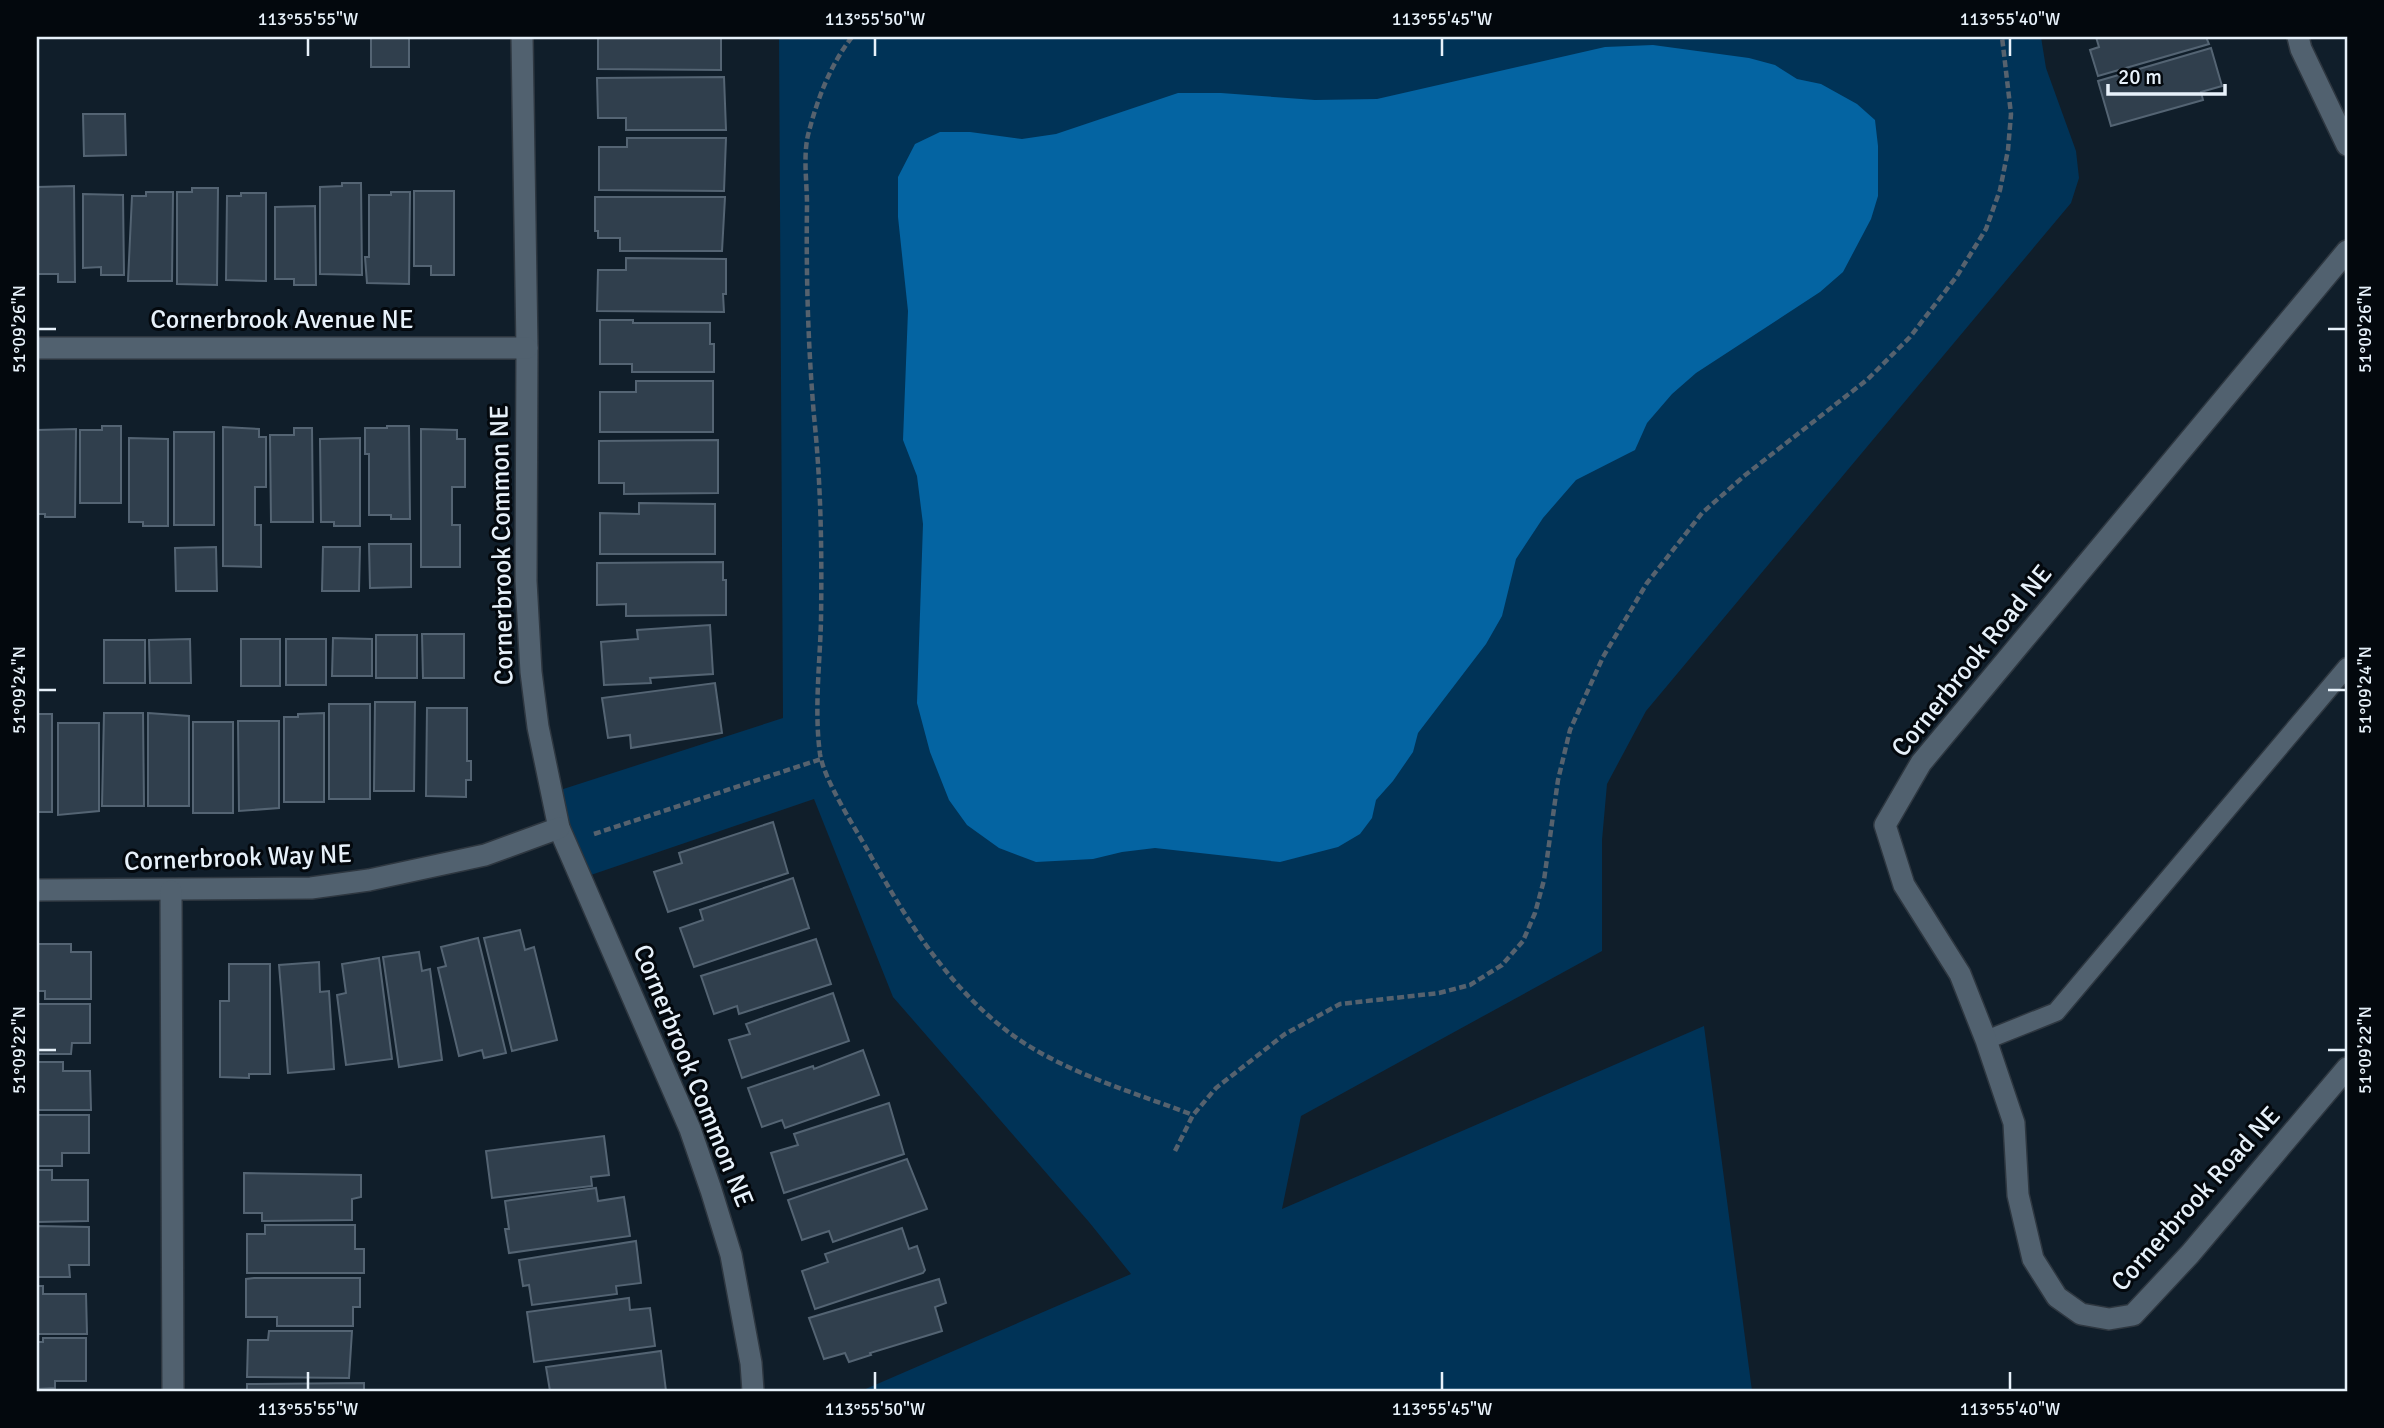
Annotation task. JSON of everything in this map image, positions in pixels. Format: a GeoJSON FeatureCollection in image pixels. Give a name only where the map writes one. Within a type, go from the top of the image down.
{"type":"FeatureCollection","features":[{"type":"Feature","properties":{"kind":"street","name":"Cornerbrook Common NE"},"geometry":{"type":"LineString","coordinates":[[522,37],[527,348],[527,630],[538,727],[563,835],[690,1129],[711,1190],[731,1255],[750,1351],[753,1391]]}},
{"type":"Feature","properties":{"kind":"street"},"geometry":{"type":"LineString","coordinates":[[2298,37],[2301,49],[2347,145]]}},
{"type":"Feature","properties":{"kind":"street","name":"Cornerbrook Road NE"},"geometry":{"type":"LineString","coordinates":[[2347,251],[1921,763],[1885,825],[1904,885],[1959,974],[1986,1040],[2014,1123],[2018,1195],[2033,1259],[2057,1297],[2081,1314],[2109,1319],[2133,1315],[2190,1254],[2347,1068]]}},
{"type":"Feature","properties":{"kind":"street","name":"Cornerbrook Avenue NE"},"geometry":{"type":"LineString","coordinates":[[37,348],[527,348]]}},
{"type":"Feature","properties":{"kind":"street","name":"Cornerbrook Way NE"},"geometry":{"type":"LineString","coordinates":[[37,890],[311,888],[369,880],[563,835]]}},
{"type":"Feature","properties":{"kind":"street"},"geometry":{"type":"LineString","coordinates":[[171,891],[173,1391]]}},
{"type":"Feature","properties":{"kind":"lane"},"geometry":{"type":"LineString","coordinates":[[1986,1040],[2056,1012],[2347,667]]}},
{"type":"Feature","properties":{"kind":"path"},"geometry":{"type":"LineString","coordinates":[[852,37],[825,82],[807,138],[807,340],[821,522],[818,722],[821,759],[857,830],[909,921],[942,968],[971,999],[1008,1032],[1044,1054],[1088,1075],[1193,1115]]}},
{"type":"Feature","properties":{"kind":"path"},"geometry":{"type":"LineString","coordinates":[[1175,1151],[1193,1115],[1216,1088],[1284,1034],[1340,1004],[1439,993],[1470,985],[1502,965],[1523,941],[1535,914],[1544,880],[1558,780],[1570,730],[1603,657],[1647,583],[1702,513],[1744,476],[1868,379],[1910,337],[1957,276],[1986,229],[2000,190],[2008,150],[2011,114],[2002,37]]}},
{"type":"Feature","properties":{"kind":"path"},"geometry":{"type":"LineString","coordinates":[[563,835],[821,759]]}},
{"type":"Feature","properties":{"kind":"shaded area"},"geometry":{"type":"Polygon","coordinates":[[[779,37],[2041,37],[2046,68],[2076,151],[2079,178],[2071,203],[1646,711],[1607,784],[1602,840],[1602,951],[1301,1116],[1282,1209],[1704,1026],[1752,1391],[861,1391],[1131,1274],[893,997],[814,799],[582,878],[551,793],[783,718],[779,37]]]}},
{"type":"Feature","properties":{"kind":"shaded area"},"geometry":{"type":"Polygon","coordinates":[[[1653,45],[1749,58],[1775,65],[1797,79],[1821,84],[1857,104],[1875,120],[1878,196],[1871,219],[1843,272],[1820,292],[1696,373],[1672,394],[1647,423],[1635,450],[1576,480],[1543,518],[1516,559],[1502,616],[1486,644],[1418,733],[1413,752],[1376,800],[1372,818],[1360,834],[1338,847],[1280,862],[1155,848],[1093,859],[1036,862],[999,848],[967,825],[949,800],[930,752],[917,703],[923,524],[917,476],[903,440],[908,311],[898,217],[898,177],[915,144],[940,132],[970,132],[1022,139],[1056,134],[1178,93],[1221,93],[1315,100],[1377,99],[1605,47],[1653,45]]]}},
{"type":"Feature","properties":{"kind":"building"},"geometry":{"type":"Polygon","coordinates":[[[371,37],[409,37],[409,67],[371,67],[371,37]]]}},
{"type":"Feature","properties":{"kind":"building"},"geometry":{"type":"Polygon","coordinates":[[[598,37],[721,37],[721,70],[598,69],[598,37]]]}},
{"type":"Feature","properties":{"kind":"building"},"geometry":{"type":"Polygon","coordinates":[[[2096,37],[2206,37],[2209,44],[2098,76],[2090,50],[2099,47],[2096,37]]]}},
{"type":"Feature","properties":{"kind":"building"},"geometry":{"type":"Polygon","coordinates":[[[2211,48],[2222,86],[2201,92],[2203,100],[2111,126],[2098,81],[2211,48]]]}},
{"type":"Feature","properties":{"kind":"building"},"geometry":{"type":"Polygon","coordinates":[[[724,77],[726,130],[626,130],[626,118],[598,118],[597,78],[724,77]]]}},
{"type":"Feature","properties":{"kind":"building"},"geometry":{"type":"Polygon","coordinates":[[[83,114],[125,114],[126,155],[84,156],[83,114]]]}},
{"type":"Feature","properties":{"kind":"building"},"geometry":{"type":"Polygon","coordinates":[[[627,138],[726,138],[724,191],[599,190],[599,147],[627,147],[627,138]]]}},
{"type":"Feature","properties":{"kind":"building"},"geometry":{"type":"Polygon","coordinates":[[[342,183],[361,183],[362,275],[320,274],[320,187],[342,186],[342,183]]]}},
{"type":"Feature","properties":{"kind":"building"},"geometry":{"type":"Polygon","coordinates":[[[74,186],[75,282],[58,282],[58,274],[37,274],[37,187],[74,186]]]}},
{"type":"Feature","properties":{"kind":"building"},"geometry":{"type":"Polygon","coordinates":[[[192,188],[218,188],[217,285],[177,284],[177,192],[192,192],[192,188]]]}},
{"type":"Feature","properties":{"kind":"building"},"geometry":{"type":"Polygon","coordinates":[[[414,191],[454,191],[454,275],[431,275],[431,266],[414,266],[414,191]]]}},
{"type":"Feature","properties":{"kind":"building"},"geometry":{"type":"Polygon","coordinates":[[[146,192],[173,192],[172,281],[128,281],[132,196],[146,196],[146,192]]]}},
{"type":"Feature","properties":{"kind":"building"},"geometry":{"type":"Polygon","coordinates":[[[391,192],[410,192],[409,284],[367,283],[365,257],[369,257],[369,195],[391,195],[391,192]]]}},
{"type":"Feature","properties":{"kind":"building"},"geometry":{"type":"Polygon","coordinates":[[[241,193],[266,193],[266,281],[226,280],[227,196],[241,196],[241,193]]]}},
{"type":"Feature","properties":{"kind":"building"},"geometry":{"type":"Polygon","coordinates":[[[83,194],[123,195],[124,275],[101,275],[101,267],[83,268],[83,194]]]}},
{"type":"Feature","properties":{"kind":"building"},"geometry":{"type":"Polygon","coordinates":[[[595,197],[725,197],[722,251],[620,251],[620,238],[598,238],[598,231],[595,231],[595,197]]]}},
{"type":"Feature","properties":{"kind":"building"},"geometry":{"type":"Polygon","coordinates":[[[315,206],[316,285],[294,285],[294,279],[275,279],[275,207],[315,206]]]}},
{"type":"Feature","properties":{"kind":"building"},"geometry":{"type":"Polygon","coordinates":[[[626,258],[726,259],[724,312],[597,311],[598,270],[626,270],[626,258]]]}},
{"type":"Feature","properties":{"kind":"building"},"geometry":{"type":"Polygon","coordinates":[[[600,320],[710,323],[710,344],[714,344],[714,372],[632,372],[632,364],[600,364],[600,320]]]}},
{"type":"Feature","properties":{"kind":"building"},"geometry":{"type":"Polygon","coordinates":[[[636,381],[713,381],[713,432],[600,432],[600,392],[636,392],[636,381]]]}},
{"type":"Feature","properties":{"kind":"building"},"geometry":{"type":"Polygon","coordinates":[[[102,426],[121,426],[121,503],[80,503],[80,430],[102,430],[102,426]]]}},
{"type":"Feature","properties":{"kind":"building"},"geometry":{"type":"Polygon","coordinates":[[[409,426],[410,519],[391,519],[391,515],[369,515],[369,454],[365,454],[365,428],[409,426]]]}},
{"type":"Feature","properties":{"kind":"building"},"geometry":{"type":"Polygon","coordinates":[[[223,427],[259,429],[259,437],[266,437],[266,487],[255,487],[255,525],[261,525],[261,567],[223,566],[223,427]]]}},
{"type":"Feature","properties":{"kind":"building"},"geometry":{"type":"Polygon","coordinates":[[[294,428],[312,428],[313,522],[271,522],[270,435],[294,435],[294,428]]]}},
{"type":"Feature","properties":{"kind":"building"},"geometry":{"type":"Polygon","coordinates":[[[76,429],[75,517],[45,517],[45,514],[37,514],[37,430],[76,429]]]}},
{"type":"Feature","properties":{"kind":"building"},"geometry":{"type":"Polygon","coordinates":[[[421,429],[457,430],[457,439],[465,439],[465,487],[452,487],[452,525],[460,525],[460,567],[421,567],[421,429]]]}},
{"type":"Feature","properties":{"kind":"building"},"geometry":{"type":"Polygon","coordinates":[[[174,432],[214,432],[214,525],[174,525],[174,432]]]}},
{"type":"Feature","properties":{"kind":"building"},"geometry":{"type":"Polygon","coordinates":[[[129,438],[168,439],[168,526],[143,526],[143,522],[129,522],[129,438]]]}},
{"type":"Feature","properties":{"kind":"building"},"geometry":{"type":"Polygon","coordinates":[[[360,438],[360,526],[334,526],[334,522],[321,522],[320,439],[360,438]]]}},
{"type":"Feature","properties":{"kind":"building"},"geometry":{"type":"Polygon","coordinates":[[[718,440],[718,493],[624,494],[624,483],[599,483],[599,441],[718,440]]]}},
{"type":"Feature","properties":{"kind":"building"},"geometry":{"type":"Polygon","coordinates":[[[639,503],[715,504],[715,554],[600,554],[600,513],[639,514],[639,503]]]}},
{"type":"Feature","properties":{"kind":"building"},"geometry":{"type":"Polygon","coordinates":[[[369,544],[411,544],[411,587],[370,588],[369,544]]]}},
{"type":"Feature","properties":{"kind":"building"},"geometry":{"type":"Polygon","coordinates":[[[216,547],[217,591],[176,591],[175,548],[216,547]]]}},
{"type":"Feature","properties":{"kind":"building"},"geometry":{"type":"Polygon","coordinates":[[[323,547],[360,547],[359,591],[322,591],[323,547]]]}},
{"type":"Feature","properties":{"kind":"building"},"geometry":{"type":"Polygon","coordinates":[[[723,562],[726,615],[626,616],[626,604],[597,605],[597,563],[723,562]]]}},
{"type":"Feature","properties":{"kind":"building"},"geometry":{"type":"Polygon","coordinates":[[[710,625],[713,674],[650,678],[651,683],[604,685],[601,642],[638,639],[637,630],[710,625]]]}},
{"type":"Feature","properties":{"kind":"building"},"geometry":{"type":"Polygon","coordinates":[[[422,634],[464,634],[464,678],[423,678],[422,634]]]}},
{"type":"Feature","properties":{"kind":"building"},"geometry":{"type":"Polygon","coordinates":[[[376,635],[417,635],[417,678],[376,678],[376,635]]]}},
{"type":"Feature","properties":{"kind":"building"},"geometry":{"type":"Polygon","coordinates":[[[333,638],[372,639],[372,676],[332,676],[333,638]]]}},
{"type":"Feature","properties":{"kind":"building"},"geometry":{"type":"Polygon","coordinates":[[[190,639],[191,683],[150,683],[149,640],[190,639]]]}},
{"type":"Feature","properties":{"kind":"building"},"geometry":{"type":"Polygon","coordinates":[[[241,639],[280,639],[280,686],[241,686],[241,639]]]}},
{"type":"Feature","properties":{"kind":"building"},"geometry":{"type":"Polygon","coordinates":[[[286,639],[326,639],[326,685],[286,685],[286,639]]]}},
{"type":"Feature","properties":{"kind":"building"},"geometry":{"type":"Polygon","coordinates":[[[104,640],[145,640],[145,683],[104,683],[104,640]]]}},
{"type":"Feature","properties":{"kind":"building"},"geometry":{"type":"Polygon","coordinates":[[[715,683],[722,733],[631,748],[630,735],[608,738],[602,698],[715,683]]]}},
{"type":"Feature","properties":{"kind":"building"},"geometry":{"type":"Polygon","coordinates":[[[375,702],[415,702],[414,791],[374,791],[375,702]]]}},
{"type":"Feature","properties":{"kind":"building"},"geometry":{"type":"Polygon","coordinates":[[[329,704],[370,704],[370,799],[329,799],[329,704]]]}},
{"type":"Feature","properties":{"kind":"building"},"geometry":{"type":"Polygon","coordinates":[[[427,708],[467,708],[467,761],[471,761],[471,780],[466,780],[466,797],[426,796],[427,708]]]}},
{"type":"Feature","properties":{"kind":"building"},"geometry":{"type":"Polygon","coordinates":[[[104,713],[143,713],[144,806],[102,806],[104,713]]]}},
{"type":"Feature","properties":{"kind":"building"},"geometry":{"type":"Polygon","coordinates":[[[148,713],[189,716],[189,806],[148,806],[148,713]]]}},
{"type":"Feature","properties":{"kind":"building"},"geometry":{"type":"Polygon","coordinates":[[[324,713],[324,802],[284,802],[284,717],[324,713]]]}},
{"type":"Feature","properties":{"kind":"building"},"geometry":{"type":"Polygon","coordinates":[[[37,714],[52,714],[52,812],[37,812],[37,714]]]}},
{"type":"Feature","properties":{"kind":"building"},"geometry":{"type":"Polygon","coordinates":[[[238,721],[279,721],[279,808],[239,811],[238,721]]]}},
{"type":"Feature","properties":{"kind":"building"},"geometry":{"type":"Polygon","coordinates":[[[193,722],[233,722],[233,813],[193,813],[193,722]]]}},
{"type":"Feature","properties":{"kind":"building"},"geometry":{"type":"Polygon","coordinates":[[[58,723],[99,723],[99,811],[58,815],[58,723]]]}},
{"type":"Feature","properties":{"kind":"building"},"geometry":{"type":"Polygon","coordinates":[[[773,822],[788,873],[668,912],[654,872],[682,863],[679,853],[773,822]]]}},
{"type":"Feature","properties":{"kind":"building"},"geometry":{"type":"Polygon","coordinates":[[[793,878],[809,928],[694,967],[680,928],[703,920],[700,910],[793,878]]]}},
{"type":"Feature","properties":{"kind":"building"},"geometry":{"type":"Polygon","coordinates":[[[520,930],[525,950],[534,947],[557,1040],[512,1051],[484,938],[520,930]]]}},
{"type":"Feature","properties":{"kind":"building"},"geometry":{"type":"Polygon","coordinates":[[[478,938],[506,1053],[484,1058],[482,1050],[459,1056],[438,968],[446,966],[441,947],[478,938]]]}},
{"type":"Feature","properties":{"kind":"building"},"geometry":{"type":"Polygon","coordinates":[[[816,939],[831,984],[739,1014],[737,1006],[714,1014],[701,976],[816,939]]]}},
{"type":"Feature","properties":{"kind":"building"},"geometry":{"type":"Polygon","coordinates":[[[37,944],[71,944],[71,952],[91,952],[91,999],[45,999],[45,991],[37,991],[37,944]]]}},
{"type":"Feature","properties":{"kind":"building"},"geometry":{"type":"Polygon","coordinates":[[[419,952],[422,971],[430,969],[442,1060],[399,1067],[383,957],[419,952]]]}},
{"type":"Feature","properties":{"kind":"building"},"geometry":{"type":"Polygon","coordinates":[[[379,958],[392,1059],[346,1065],[337,995],[346,993],[342,964],[379,958]]]}},
{"type":"Feature","properties":{"kind":"building"},"geometry":{"type":"Polygon","coordinates":[[[319,962],[320,992],[329,991],[334,1069],[288,1073],[279,965],[319,962]]]}},
{"type":"Feature","properties":{"kind":"building"},"geometry":{"type":"Polygon","coordinates":[[[229,964],[270,964],[270,1074],[249,1074],[249,1078],[220,1077],[220,1001],[229,1001],[229,964]]]}},
{"type":"Feature","properties":{"kind":"building"},"geometry":{"type":"Polygon","coordinates":[[[833,993],[849,1041],[742,1078],[729,1040],[750,1034],[746,1024],[833,993]]]}},
{"type":"Feature","properties":{"kind":"building"},"geometry":{"type":"Polygon","coordinates":[[[37,1004],[90,1004],[90,1043],[72,1043],[71,1054],[37,1054],[37,1004]]]}},
{"type":"Feature","properties":{"kind":"building"},"geometry":{"type":"Polygon","coordinates":[[[863,1050],[879,1095],[785,1128],[782,1120],[762,1127],[748,1088],[813,1066],[814,1069],[863,1050]]]}},
{"type":"Feature","properties":{"kind":"building"},"geometry":{"type":"Polygon","coordinates":[[[37,1062],[63,1062],[63,1071],[90,1071],[91,1110],[37,1110],[37,1062]]]}},
{"type":"Feature","properties":{"kind":"building"},"geometry":{"type":"Polygon","coordinates":[[[889,1103],[904,1154],[784,1193],[771,1153],[798,1145],[794,1134],[889,1103]]]}},
{"type":"Feature","properties":{"kind":"building"},"geometry":{"type":"Polygon","coordinates":[[[37,1115],[89,1115],[89,1153],[62,1153],[62,1166],[37,1166],[37,1115]]]}},
{"type":"Feature","properties":{"kind":"building"},"geometry":{"type":"Polygon","coordinates":[[[604,1136],[609,1175],[591,1177],[592,1186],[492,1198],[486,1151],[604,1136]]]}},
{"type":"Feature","properties":{"kind":"building"},"geometry":{"type":"Polygon","coordinates":[[[907,1159],[927,1209],[833,1242],[829,1231],[802,1240],[788,1200],[907,1159]]]}},
{"type":"Feature","properties":{"kind":"building"},"geometry":{"type":"Polygon","coordinates":[[[37,1170],[52,1170],[52,1180],[88,1180],[88,1221],[37,1222],[37,1170]]]}},
{"type":"Feature","properties":{"kind":"building"},"geometry":{"type":"Polygon","coordinates":[[[244,1173],[361,1175],[361,1197],[352,1199],[352,1220],[262,1221],[262,1213],[244,1213],[244,1173]]]}},
{"type":"Feature","properties":{"kind":"building"},"geometry":{"type":"Polygon","coordinates":[[[596,1188],[598,1201],[624,1197],[630,1236],[509,1253],[505,1229],[509,1229],[505,1201],[596,1188]]]}},
{"type":"Feature","properties":{"kind":"building"},"geometry":{"type":"Polygon","coordinates":[[[265,1225],[355,1225],[355,1249],[364,1249],[364,1273],[247,1273],[247,1234],[265,1234],[265,1225]]]}},
{"type":"Feature","properties":{"kind":"building"},"geometry":{"type":"Polygon","coordinates":[[[37,1226],[89,1227],[89,1265],[69,1265],[70,1277],[37,1277],[37,1226]]]}},
{"type":"Feature","properties":{"kind":"building"},"geometry":{"type":"Polygon","coordinates":[[[902,1228],[909,1249],[917,1246],[925,1270],[923,1273],[815,1309],[802,1271],[828,1262],[825,1254],[902,1228]]]}},
{"type":"Feature","properties":{"kind":"building"},"geometry":{"type":"Polygon","coordinates":[[[636,1241],[641,1283],[616,1286],[617,1294],[532,1305],[529,1285],[523,1286],[519,1260],[636,1241]]]}},
{"type":"Feature","properties":{"kind":"building"},"geometry":{"type":"Polygon","coordinates":[[[360,1278],[360,1307],[353,1307],[353,1326],[277,1326],[277,1317],[246,1317],[246,1279],[360,1278]]]}},
{"type":"Feature","properties":{"kind":"building"},"geometry":{"type":"Polygon","coordinates":[[[939,1279],[946,1303],[935,1307],[942,1331],[849,1362],[845,1353],[824,1359],[809,1318],[939,1279]]]}},
{"type":"Feature","properties":{"kind":"building"},"geometry":{"type":"Polygon","coordinates":[[[37,1286],[43,1286],[43,1294],[86,1294],[87,1334],[37,1334],[37,1286]]]}},
{"type":"Feature","properties":{"kind":"building"},"geometry":{"type":"Polygon","coordinates":[[[629,1298],[630,1310],[650,1308],[655,1346],[534,1362],[527,1312],[629,1298]]]}},
{"type":"Feature","properties":{"kind":"building"},"geometry":{"type":"Polygon","coordinates":[[[269,1331],[352,1331],[349,1378],[247,1377],[248,1340],[268,1340],[269,1331]]]}},
{"type":"Feature","properties":{"kind":"building"},"geometry":{"type":"Polygon","coordinates":[[[43,1338],[86,1338],[86,1381],[55,1381],[55,1388],[37,1389],[37,1342],[43,1342],[43,1338]]]}},
{"type":"Feature","properties":{"kind":"building"},"geometry":{"type":"Polygon","coordinates":[[[661,1351],[666,1391],[550,1391],[546,1367],[661,1351]]]}},
{"type":"Feature","properties":{"kind":"building"},"geometry":{"type":"Polygon","coordinates":[[[364,1383],[364,1391],[247,1391],[247,1384],[364,1383]]]}}]}
